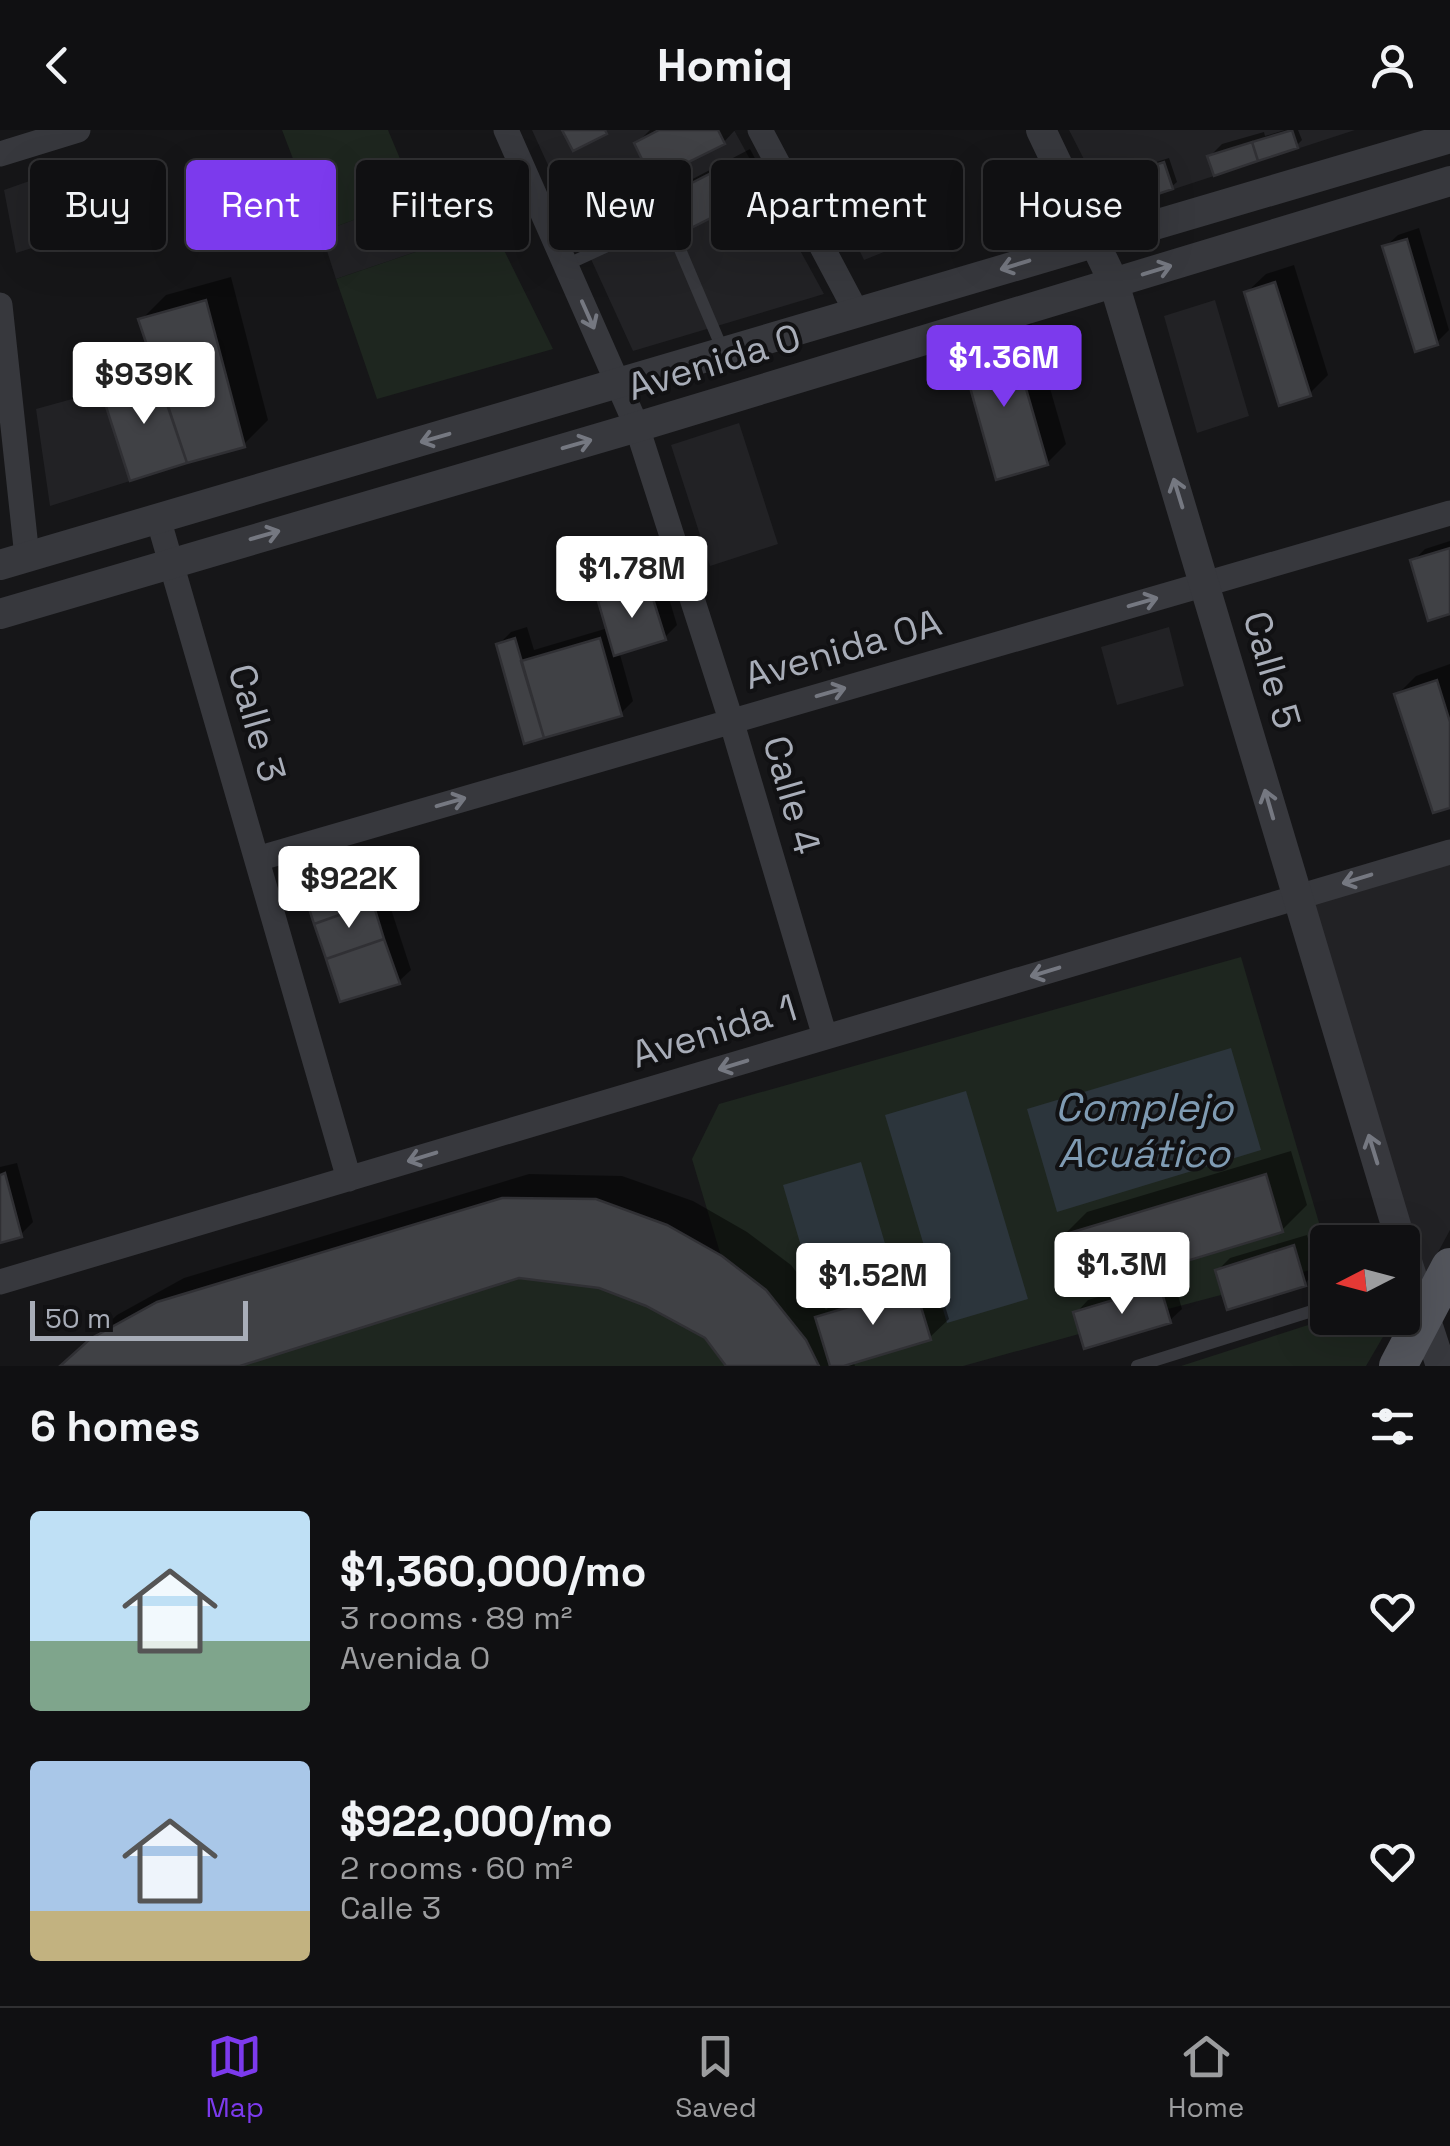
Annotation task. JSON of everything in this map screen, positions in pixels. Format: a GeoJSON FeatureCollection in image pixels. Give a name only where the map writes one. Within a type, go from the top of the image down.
{"type":"FeatureCollection","features":[{"type":"Feature","properties":{"kind":"main road"},"geometry":{"type":"LineString","coordinates":[[1398,1366],[1450,1267]]}},
{"type":"Feature","properties":{"kind":"street"},"geometry":{"type":"LineString","coordinates":[[0,154],[78,130]]}},
{"type":"Feature","properties":{"kind":"street","name":"Calle 4"},"geometry":{"type":"LineString","coordinates":[[506,130],[637,427],[731,720],[825,1038]]}},
{"type":"Feature","properties":{"kind":"street"},"geometry":{"type":"LineString","coordinates":[[760,130],[857,312]]}},
{"type":"Feature","properties":{"kind":"street","name":"Calle 5"},"geometry":{"type":"LineString","coordinates":[[1041,130],[1055,160]]}},
{"type":"Feature","properties":{"kind":"street","name":"Avenida 0"},"geometry":{"type":"LineString","coordinates":[[1158,222],[1450,138]]}},
{"type":"Feature","properties":{"kind":"street","name":"Avenida 0"},"geometry":{"type":"LineString","coordinates":[[0,614],[637,427],[1450,181]]}},
{"type":"Feature","properties":{"kind":"street","name":"Avenida 0"},"geometry":{"type":"LineString","coordinates":[[14,561],[1064,250]]}},
{"type":"Feature","properties":{"kind":"street","name":"Calle 5"},"geometry":{"type":"LineString","coordinates":[[1098,250],[1114,282],[1396,1225]]}},
{"type":"Feature","properties":{"kind":"street"},"geometry":{"type":"LineString","coordinates":[[0,305],[14,561]]}},
{"type":"Feature","properties":{"kind":"street","name":"Avenida 0A"},"geometry":{"type":"LineString","coordinates":[[257,859],[1450,512]]}},
{"type":"Feature","properties":{"kind":"street","name":"Calle 3"},"geometry":{"type":"LineString","coordinates":[[158,518],[349,1178]]}},
{"type":"Feature","properties":{"kind":"street","name":"Avenida 1"},"geometry":{"type":"LineString","coordinates":[[0,1282],[1450,852]]}},
{"type":"Feature","properties":{"kind":"street","name":"Calle 5"},"geometry":{"type":"LineString","coordinates":[[1420,1305],[1440,1366]]}},
{"type":"Feature","properties":{"kind":"lane"},"geometry":{"type":"LineString","coordinates":[[566,264],[656,224],[669,230],[724,352]]}},
{"type":"Feature","properties":{"kind":"lane"},"geometry":{"type":"LineString","coordinates":[[1137,1366],[1310,1312]]}},
{"type":"Feature","properties":{"kind":"shaded area"},"geometry":{"type":"Polygon","coordinates":[[[282,130],[388,130],[401,160],[356,160],[356,219],[336,226],[336,160],[293,160],[282,130]]]}},
{"type":"Feature","properties":{"kind":"shaded area"},"geometry":{"type":"Polygon","coordinates":[[[532,130],[734,130],[750,160],[711,160],[711,250],[800,250],[824,294],[633,351],[587,250],[691,250],[691,160],[549,160],[549,167],[532,130]]]}},
{"type":"Feature","properties":{"kind":"shaded area"},"geometry":{"type":"Polygon","coordinates":[[[1069,130],[1355,130],[1158,194],[1158,160],[1084,160],[1069,130]]]}},
{"type":"Feature","properties":{"kind":"shaded area"},"geometry":{"type":"Polygon","coordinates":[[[30,181],[30,249],[16,253],[4,190],[30,181]]]}},
{"type":"Feature","properties":{"kind":"shaded area"},"geometry":{"type":"Polygon","coordinates":[[[356,219],[356,250],[421,250],[336,279],[327,250],[336,250],[336,226],[356,219]]]}},
{"type":"Feature","properties":{"kind":"shaded area"},"geometry":{"type":"Polygon","coordinates":[[[421,250],[504,250],[553,349],[377,399],[336,279],[421,250]]]}},
{"type":"Feature","properties":{"kind":"shaded area"},"geometry":{"type":"Polygon","coordinates":[[[859,250],[889,250],[864,260],[859,250]]]}},
{"type":"Feature","properties":{"kind":"shaded area"},"geometry":{"type":"Polygon","coordinates":[[[1215,300],[1249,416],[1197,433],[1164,316],[1215,300]]]}},
{"type":"Feature","properties":{"kind":"shaded area"},"geometry":{"type":"Polygon","coordinates":[[[101,391],[130,481],[50,506],[36,409],[101,391]]]}},
{"type":"Feature","properties":{"kind":"shaded area"},"geometry":{"type":"Polygon","coordinates":[[[739,423],[778,544],[710,566],[671,445],[739,423]]]}},
{"type":"Feature","properties":{"kind":"shaded area"},"geometry":{"type":"Polygon","coordinates":[[[1169,627],[1184,686],[1117,705],[1101,647],[1169,627]]]}},
{"type":"Feature","properties":{"kind":"shaded area"},"geometry":{"type":"Polygon","coordinates":[[[1450,861],[1450,1230],[1422,1282],[1420,1225],[1406,1225],[1314,901],[1450,861]]]}},
{"type":"Feature","properties":{"kind":"shaded area"},"geometry":{"type":"Polygon","coordinates":[[[1241,957],[1320,1225],[1310,1225],[1310,1270],[1303,1272],[1306,1286],[1227,1310],[1221,1295],[1168,1309],[1171,1323],[1084,1349],[1079,1334],[963,1366],[61,1366],[90,1339],[157,1302],[502,1198],[596,1199],[667,1225],[721,1256],[692,1159],[719,1104],[1241,957]]]}},
{"type":"Feature","properties":{"kind":"shaded area"},"geometry":{"type":"Polygon","coordinates":[[[1310,1324],[1310,1335],[1384,1335],[1366,1366],[1181,1366],[1310,1324]]]}},
{"type":"Feature","properties":{"kind":"water","name":"Complejo Acuático"},"geometry":{"type":"Polygon","coordinates":[[[1231,1048],[1261,1150],[1057,1212],[1027,1109],[1231,1048]]]}},
{"type":"Feature","properties":{"kind":"water"},"geometry":{"type":"Polygon","coordinates":[[[966,1091],[1028,1299],[947,1323],[885,1115],[966,1091]]]}},
{"type":"Feature","properties":{"kind":"water"},"geometry":{"type":"Polygon","coordinates":[[[861,1162],[891,1264],[813,1287],[783,1185],[861,1162]]]}},
{"type":"Feature","properties":{"kind":"building"},"geometry":{"type":"Polygon","coordinates":[[[562,130],[605,130],[607,134],[573,151],[562,130]]]}},
{"type":"Feature","properties":{"kind":"building"},"geometry":{"type":"Polygon","coordinates":[[[659,130],[718,130],[725,144],[691,161],[642,160],[634,143],[659,130]]]}},
{"type":"Feature","properties":{"kind":"building"},"geometry":{"type":"Polygon","coordinates":[[[1292,130],[1298,148],[1258,161],[1252,142],[1292,130]]]}},
{"type":"Feature","properties":{"kind":"building"},"geometry":{"type":"Polygon","coordinates":[[[1252,142],[1258,161],[1214,176],[1207,156],[1252,142]]]}},
{"type":"Feature","properties":{"kind":"building"},"geometry":{"type":"Polygon","coordinates":[[[1164,162],[1173,189],[1158,194],[1158,164],[1164,162]]]}},
{"type":"Feature","properties":{"kind":"building"},"geometry":{"type":"Polygon","coordinates":[[[711,173],[711,218],[691,228],[691,183],[711,173]]]}},
{"type":"Feature","properties":{"kind":"building"},"geometry":{"type":"Polygon","coordinates":[[[1407,239],[1438,345],[1415,352],[1382,246],[1407,239]]]}},
{"type":"Feature","properties":{"kind":"building"},"geometry":{"type":"Polygon","coordinates":[[[1275,282],[1311,396],[1279,406],[1244,292],[1275,282]]]}},
{"type":"Feature","properties":{"kind":"building"},"geometry":{"type":"Polygon","coordinates":[[[206,300],[245,447],[187,463],[138,319],[206,300]]]}},
{"type":"Feature","properties":{"kind":"building"},"geometry":{"type":"Polygon","coordinates":[[[1012,340],[1048,465],[996,480],[961,355],[1012,340]]]}},
{"type":"Feature","properties":{"kind":"building"},"geometry":{"type":"Polygon","coordinates":[[[157,373],[187,463],[130,481],[101,391],[157,373]]]}},
{"type":"Feature","properties":{"kind":"building"},"geometry":{"type":"Polygon","coordinates":[[[1450,548],[1450,614],[1428,621],[1410,560],[1450,548]]]}},
{"type":"Feature","properties":{"kind":"building"},"geometry":{"type":"Polygon","coordinates":[[[649,586],[666,640],[614,656],[598,601],[649,586]]]}},
{"type":"Feature","properties":{"kind":"building"},"geometry":{"type":"Polygon","coordinates":[[[515,638],[544,738],[524,744],[496,644],[515,638]]]}},
{"type":"Feature","properties":{"kind":"building"},"geometry":{"type":"Polygon","coordinates":[[[600,638],[622,716],[544,738],[521,661],[600,638]]]}},
{"type":"Feature","properties":{"kind":"building"},"geometry":{"type":"Polygon","coordinates":[[[1437,680],[1450,722],[1450,808],[1433,813],[1394,694],[1437,680]]]}},
{"type":"Feature","properties":{"kind":"building"},"geometry":{"type":"Polygon","coordinates":[[[359,859],[373,903],[314,924],[299,878],[359,859]]]}},
{"type":"Feature","properties":{"kind":"building"},"geometry":{"type":"Polygon","coordinates":[[[373,903],[384,939],[326,959],[314,924],[373,903]]]}},
{"type":"Feature","properties":{"kind":"building"},"geometry":{"type":"Polygon","coordinates":[[[384,939],[400,984],[340,1002],[326,959],[384,939]]]}},
{"type":"Feature","properties":{"kind":"building"},"geometry":{"type":"Polygon","coordinates":[[[5,1173],[22,1237],[0,1243],[0,1175],[5,1173]]]}},
{"type":"Feature","properties":{"kind":"building"},"geometry":{"type":"Polygon","coordinates":[[[1266,1174],[1283,1232],[1077,1294],[1059,1236],[1266,1174]]]}},
{"type":"Feature","properties":{"kind":"building"},"geometry":{"type":"Polygon","coordinates":[[[502,1198],[596,1199],[667,1225],[722,1256],[766,1290],[806,1340],[819,1366],[726,1366],[705,1338],[646,1306],[599,1288],[519,1278],[240,1366],[60,1366],[90,1339],[157,1302],[502,1198]]]}},
{"type":"Feature","properties":{"kind":"building"},"geometry":{"type":"Polygon","coordinates":[[[1294,1245],[1306,1286],[1227,1310],[1215,1270],[1294,1245]]]}},
{"type":"Feature","properties":{"kind":"building"},"geometry":{"type":"Polygon","coordinates":[[[1160,1286],[1171,1323],[1084,1349],[1073,1312],[1160,1286]]]}},
{"type":"Feature","properties":{"kind":"building"},"geometry":{"type":"Polygon","coordinates":[[[915,1287],[931,1340],[844,1366],[830,1366],[815,1317],[915,1287]]]}}]}
